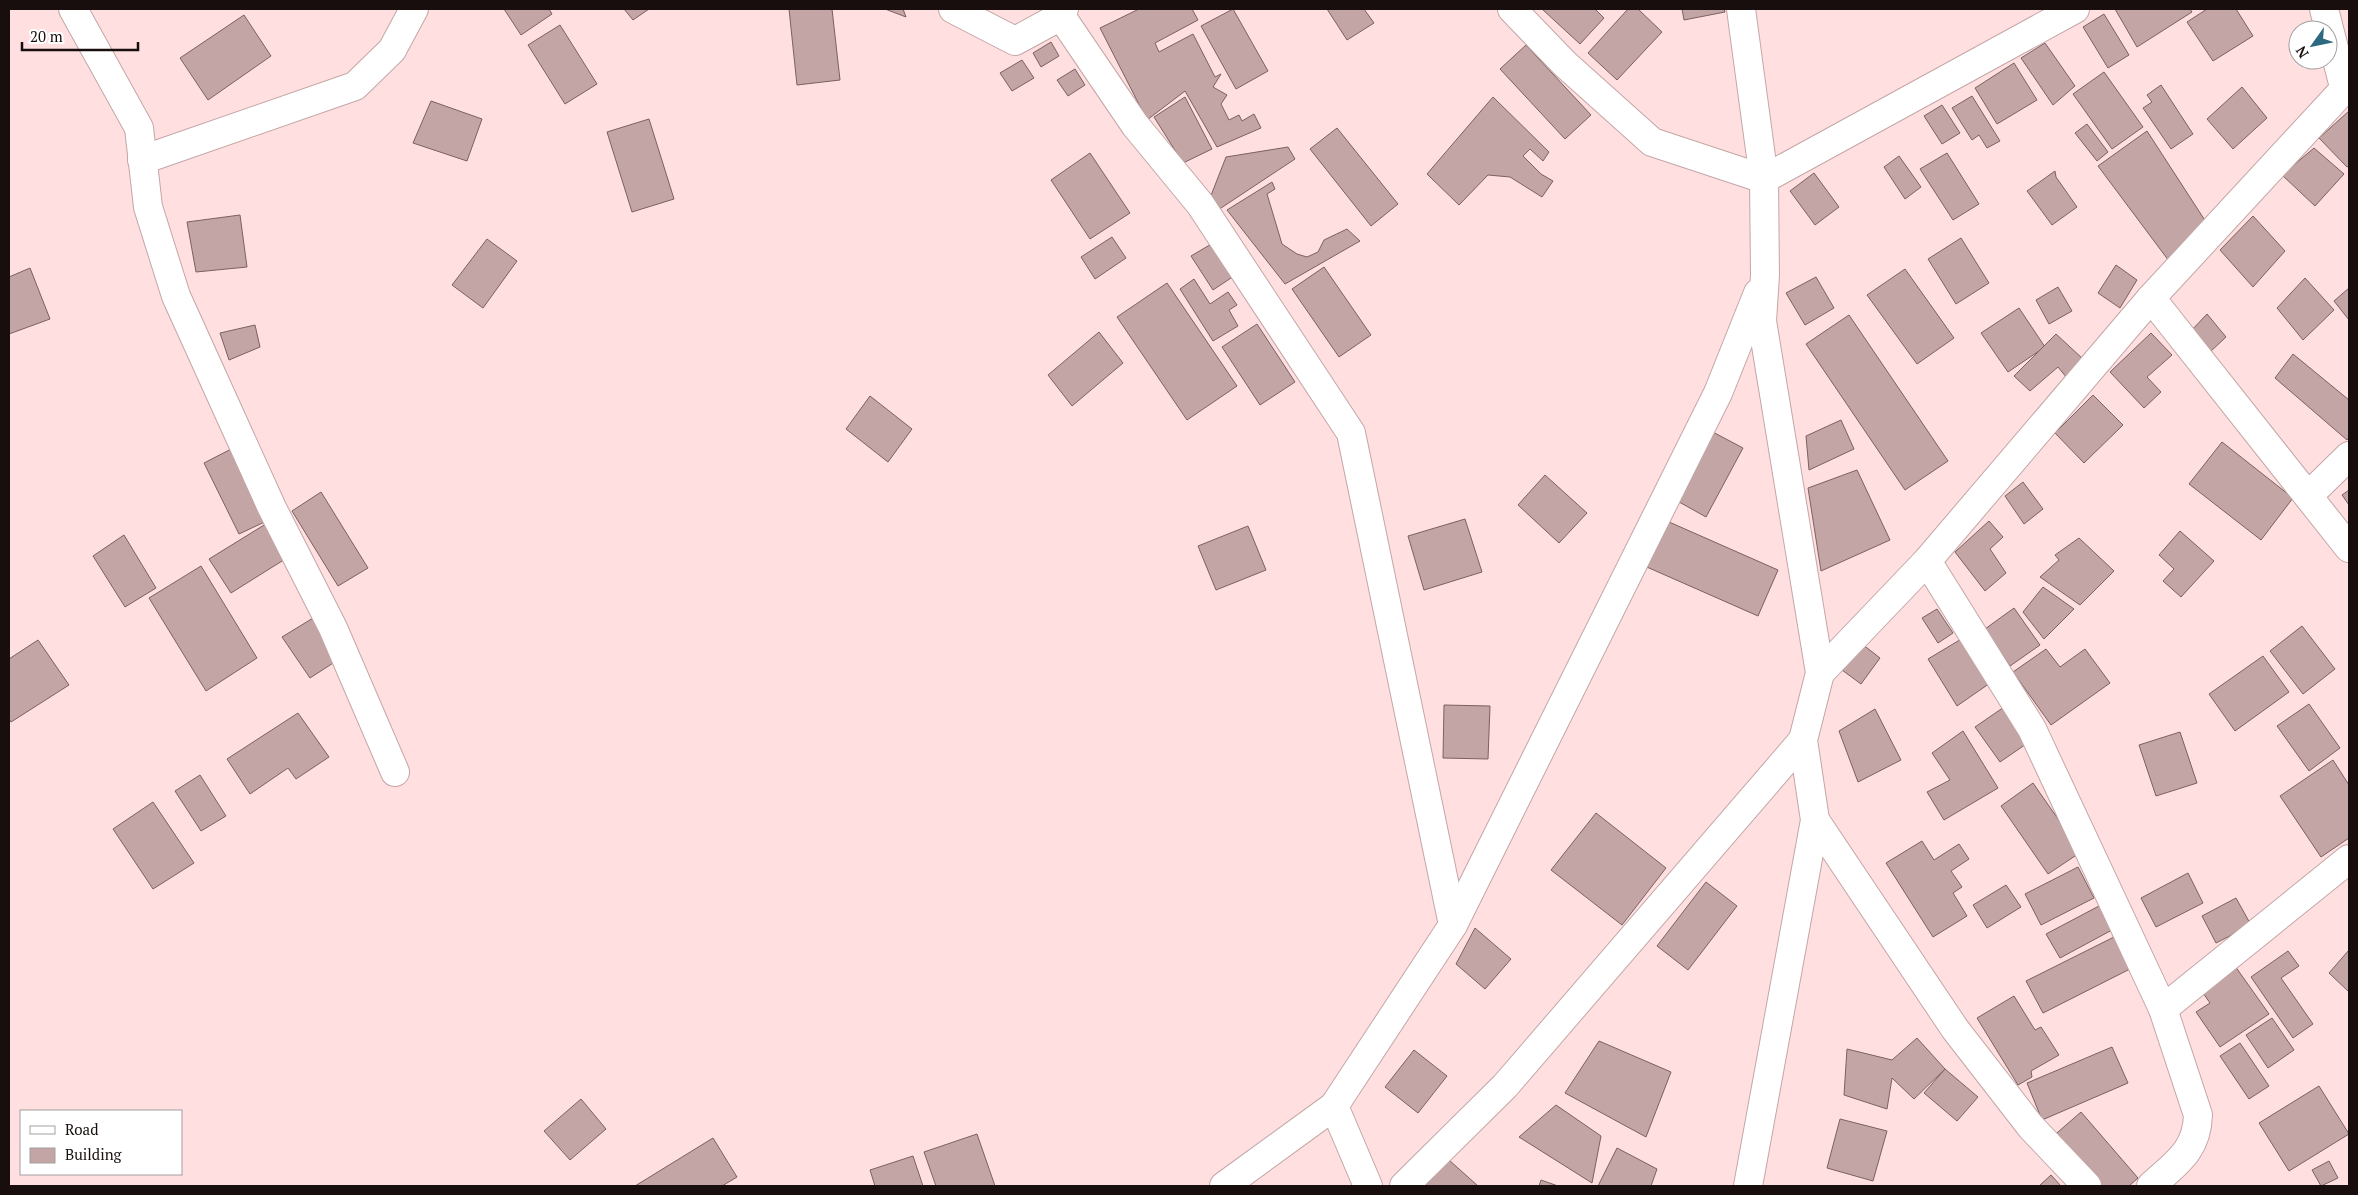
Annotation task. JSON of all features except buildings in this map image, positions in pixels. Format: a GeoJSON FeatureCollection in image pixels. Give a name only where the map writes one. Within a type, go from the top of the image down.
{"type":"FeatureCollection","features":[{"type":"Feature","properties":{"kind":"street"},"geometry":{"type":"LineString","coordinates":[[73,9],[139,128],[148,207],[176,296],[272,508],[333,628],[395,772]]}},
{"type":"Feature","properties":{"kind":"street"},"geometry":{"type":"LineString","coordinates":[[142,160],[355,86],[392,50],[414,9]]}},
{"type":"Feature","properties":{"kind":"street"},"geometry":{"type":"LineString","coordinates":[[953,9],[1015,41],[1063,12],[1135,125],[1200,204],[1351,433],[1454,925]]}},
{"type":"Feature","properties":{"kind":"street"},"geometry":{"type":"LineString","coordinates":[[1512,9],[1565,64],[1652,142],[1764,179],[2075,9]]}},
{"type":"Feature","properties":{"kind":"street"},"geometry":{"type":"LineString","coordinates":[[1741,9],[1764,179],[1765,275],[1762,321],[1820,673],[1803,740],[1815,820],[1748,1186]]}},
{"type":"Feature","properties":{"kind":"street"},"geometry":{"type":"LineString","coordinates":[[1820,673],[1927,561],[2151,298],[2347,85],[2324,9]]}},
{"type":"Feature","properties":{"kind":"street"},"geometry":{"type":"LineString","coordinates":[[1224,1186],[1334,1106],[1454,925],[1718,392],[1765,275]]}},
{"type":"Feature","properties":{"kind":"street"},"geometry":{"type":"LineString","coordinates":[[2151,298],[2349,548]]}},
{"type":"Feature","properties":{"kind":"street"},"geometry":{"type":"LineString","coordinates":[[2308,496],[2349,456]]}},
{"type":"Feature","properties":{"kind":"street"},"geometry":{"type":"LineString","coordinates":[[1927,561],[2032,729],[2163,1009],[2198,1115],[2198,1132],[2190,1149],[2151,1186]]}},
{"type":"Feature","properties":{"kind":"street"},"geometry":{"type":"LineString","coordinates":[[1404,1186],[1505,1086],[1803,740]]}},
{"type":"Feature","properties":{"kind":"street"},"geometry":{"type":"LineString","coordinates":[[1815,820],[1955,1030],[2031,1127],[2087,1186]]}},
{"type":"Feature","properties":{"kind":"street"},"geometry":{"type":"LineString","coordinates":[[2163,1009],[2349,859]]}},
{"type":"Feature","properties":{"kind":"street"},"geometry":{"type":"LineString","coordinates":[[1334,1106],[1368,1186]]}}]}
